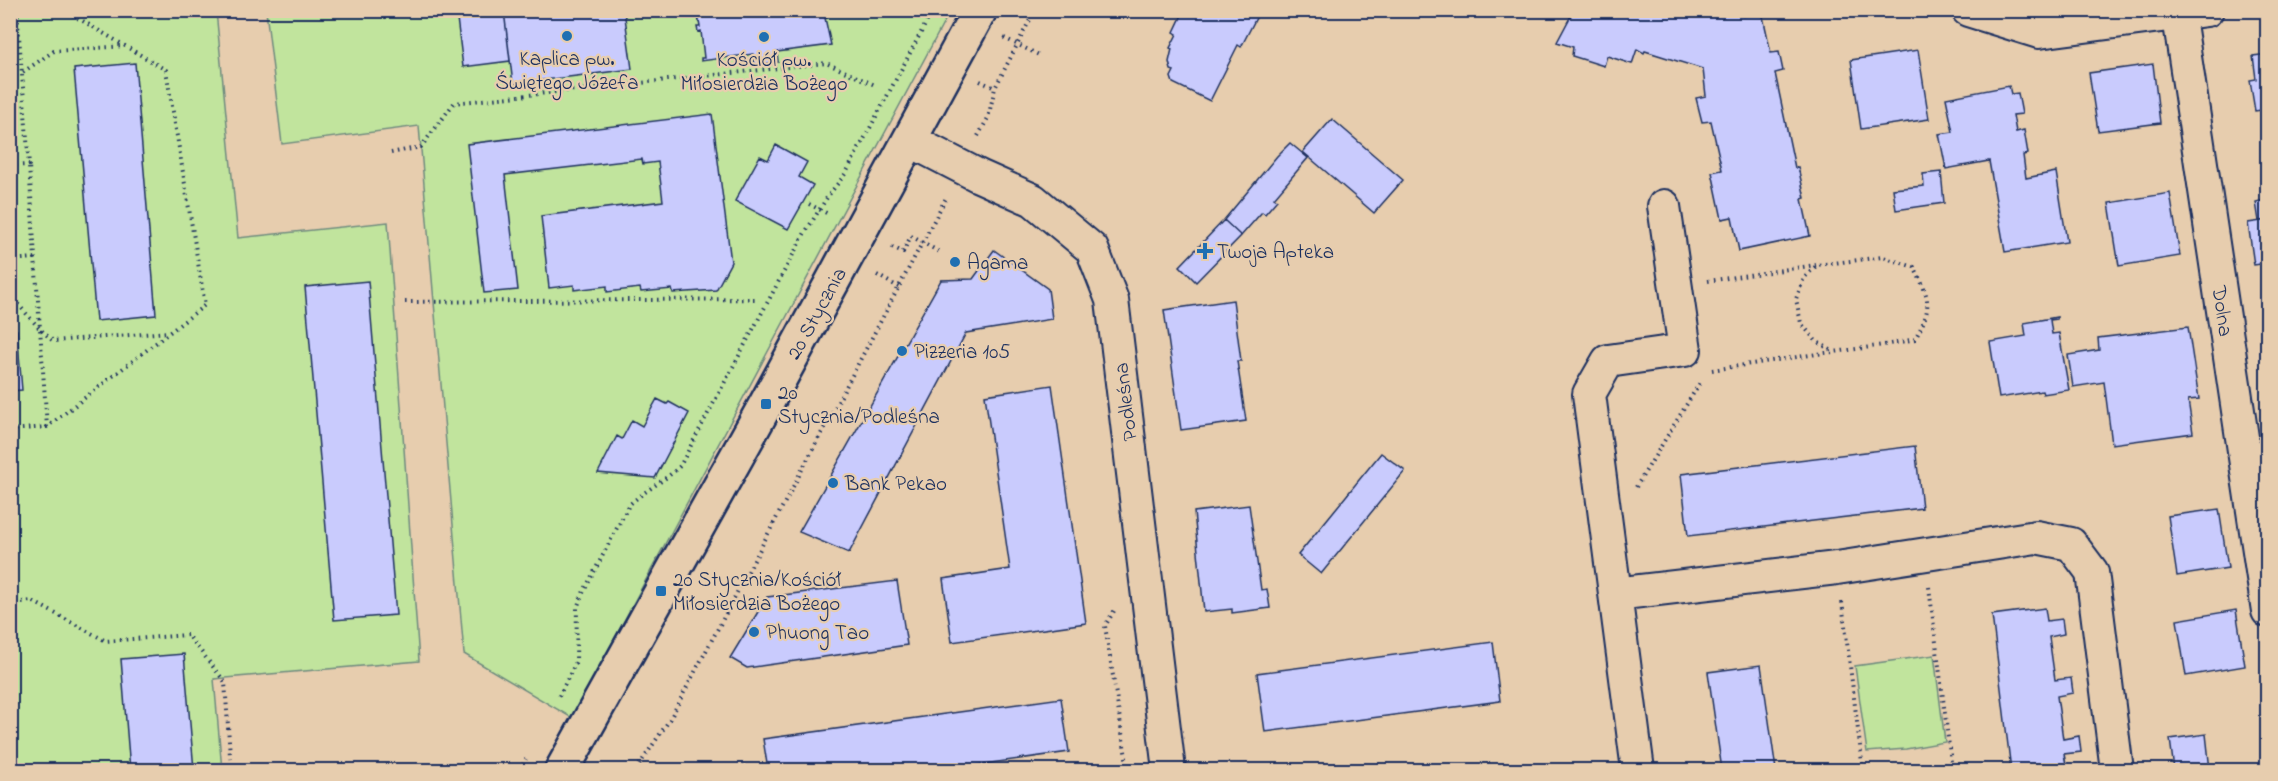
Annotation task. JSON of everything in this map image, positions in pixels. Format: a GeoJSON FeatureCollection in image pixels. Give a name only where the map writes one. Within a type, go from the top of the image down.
{"type":"FeatureCollection","features":[{"type":"Feature","properties":{"kind":"street","name":"20 Stycznia"},"geometry":{"type":"LineString","coordinates":[[562,771],[980,10]]}},
{"type":"Feature","properties":{"kind":"street"},"geometry":{"type":"LineString","coordinates":[[1968,10],[2039,32],[2188,12]]}},
{"type":"Feature","properties":{"kind":"street","name":"Dolna"},"geometry":{"type":"LineString","coordinates":[[2188,12],[2268,611]]}},
{"type":"Feature","properties":{"kind":"street","name":"Podleśna"},"geometry":{"type":"LineString","coordinates":[[910,141],[1033,200],[1092,249],[1113,300],[1169,771]]}},
{"type":"Feature","properties":{"kind":"street"},"geometry":{"type":"LineString","coordinates":[[1638,771],[1589,394],[1608,361],[1685,350],[1664,206]]}},
{"type":"Feature","properties":{"kind":"street"},"geometry":{"type":"LineString","coordinates":[[1615,594],[1838,568],[2036,537],[2071,544],[2092,572],[2117,771]]}},
{"type":"Feature","properties":{"kind":"path"},"geometry":{"type":"LineString","coordinates":[[17,10],[47,427]]}},
{"type":"Feature","properties":{"kind":"path"},"geometry":{"type":"LineString","coordinates":[[10,430],[47,427],[205,305],[166,70],[64,10]]}},
{"type":"Feature","properties":{"kind":"path"},"geometry":{"type":"LineString","coordinates":[[557,701],[576,662],[577,608],[582,594],[629,505],[667,479],[680,466],[802,236],[846,173],[933,10]]}},
{"type":"Feature","properties":{"kind":"path"},"geometry":{"type":"LineString","coordinates":[[995,88],[1035,10]]}},
{"type":"Feature","properties":{"kind":"path"},"geometry":{"type":"LineString","coordinates":[[22,72],[54,51],[125,46]]}},
{"type":"Feature","properties":{"kind":"path"},"geometry":{"type":"LineString","coordinates":[[391,153],[422,147],[454,103],[826,63],[877,86]]}},
{"type":"Feature","properties":{"kind":"path"},"geometry":{"type":"LineString","coordinates":[[10,166],[29,165]]}},
{"type":"Feature","properties":{"kind":"path"},"geometry":{"type":"LineString","coordinates":[[1607,533],[1707,371],[1915,339],[1927,318],[1927,292],[1914,267],[1883,257],[1697,283]]}},
{"type":"Feature","properties":{"kind":"path"},"geometry":{"type":"LineString","coordinates":[[10,260],[35,258]]}},
{"type":"Feature","properties":{"kind":"path"},"geometry":{"type":"LineString","coordinates":[[1817,265],[1804,278],[1796,299],[1802,323],[1816,341],[1834,352]]}},
{"type":"Feature","properties":{"kind":"path"},"geometry":{"type":"LineString","coordinates":[[636,771],[670,719],[900,288]]}},
{"type":"Feature","properties":{"kind":"path"},"geometry":{"type":"LineString","coordinates":[[10,295],[40,330],[53,341],[169,332]]}},
{"type":"Feature","properties":{"kind":"path"},"geometry":{"type":"LineString","coordinates":[[405,302],[759,299]]}},
{"type":"Feature","properties":{"kind":"path"},"geometry":{"type":"LineString","coordinates":[[1925,554],[1952,771]]}},
{"type":"Feature","properties":{"kind":"path"},"geometry":{"type":"LineString","coordinates":[[1838,568],[1863,771]]}},
{"type":"Feature","properties":{"kind":"path"},"geometry":{"type":"LineString","coordinates":[[10,603],[32,601],[106,641],[188,635],[225,682],[231,771]]}},
{"type":"Feature","properties":{"kind":"path"},"geometry":{"type":"LineString","coordinates":[[520,771],[531,751]]}},
{"type":"Feature","properties":{"kind":"green space"},"geometry":{"type":"Polygon","coordinates":[[[10,11],[216,11],[238,238],[388,222],[419,661],[214,679],[222,770],[12,770],[10,11]]]}},
{"type":"Feature","properties":{"kind":"green space"},"geometry":{"type":"Polygon","coordinates":[[[266,11],[950,11],[572,718],[464,654],[419,126],[282,144],[266,11]]]}},
{"type":"Feature","properties":{"kind":"green space"},"geometry":{"type":"Polygon","coordinates":[[[1934,655],[1945,742],[1906,749],[1867,752],[1855,666],[1934,655]]]}},
{"type":"Feature","properties":{"kind":"building"},"geometry":{"type":"Polygon","coordinates":[[[456,10],[507,10],[504,11],[510,61],[463,67],[456,10]]]}},
{"type":"Feature","properties":{"kind":"building","name":"Kaplica pw. Świętego Józefa"},"geometry":{"type":"Polygon","coordinates":[[[624,10],[632,69],[513,84],[504,11],[624,10]]]}},
{"type":"Feature","properties":{"kind":"building","name":"Kościół pw. Miłosierdzia Bożego"},"geometry":{"type":"Polygon","coordinates":[[[697,10],[825,10],[831,45],[777,52],[778,62],[755,65],[753,54],[701,61],[701,58],[704,58],[701,31],[698,32],[697,27],[700,27],[697,10]]]}},
{"type":"Feature","properties":{"kind":"building"},"geometry":{"type":"Polygon","coordinates":[[[1178,10],[1250,10],[1258,14],[1241,47],[1238,45],[1210,101],[1173,83],[1171,77],[1174,71],[1171,70],[1169,62],[1172,49],[1170,48],[1177,34],[1174,32],[1182,15],[1178,10]]]}},
{"type":"Feature","properties":{"kind":"building"},"geometry":{"type":"Polygon","coordinates":[[[1574,10],[1742,10],[1743,16],[1762,12],[1771,53],[1779,52],[1783,71],[1775,73],[1795,168],[1798,167],[1805,198],[1802,199],[1810,236],[1739,251],[1732,217],[1722,219],[1712,172],[1722,170],[1711,121],[1702,122],[1696,98],[1706,96],[1703,69],[1637,49],[1632,64],[1607,56],[1604,66],[1572,56],[1573,47],[1557,42],[1574,10]]]}},
{"type":"Feature","properties":{"kind":"building"},"geometry":{"type":"Polygon","coordinates":[[[1918,50],[1929,119],[1861,129],[1851,60],[1918,50]]]}},
{"type":"Feature","properties":{"kind":"building"},"geometry":{"type":"Polygon","coordinates":[[[2268,54],[2268,109],[2255,111],[2250,80],[2256,79],[2253,56],[2268,54]]]}},
{"type":"Feature","properties":{"kind":"building"},"geometry":{"type":"Polygon","coordinates":[[[135,63],[156,315],[96,321],[74,69],[135,63]]]}},
{"type":"Feature","properties":{"kind":"building"},"geometry":{"type":"Polygon","coordinates":[[[2153,64],[2160,123],[2098,131],[2089,73],[2153,64]]]}},
{"type":"Feature","properties":{"kind":"building"},"geometry":{"type":"Polygon","coordinates":[[[2009,86],[2011,94],[2018,93],[2022,114],[2013,115],[2016,132],[2024,130],[2028,154],[2023,155],[2026,178],[2056,172],[2067,242],[2005,252],[1989,161],[1946,169],[1939,134],[1953,132],[1946,98],[2009,86]]]}},
{"type":"Feature","properties":{"kind":"building"},"geometry":{"type":"Polygon","coordinates":[[[712,114],[731,262],[716,290],[673,293],[672,289],[641,292],[640,288],[607,292],[607,286],[574,290],[574,285],[549,288],[541,216],[663,201],[658,162],[643,164],[642,159],[505,175],[518,290],[484,293],[467,144],[712,114]]]}},
{"type":"Feature","properties":{"kind":"building"},"geometry":{"type":"Polygon","coordinates":[[[1332,119],[1403,180],[1374,213],[1303,152],[1332,119]]]}},
{"type":"Feature","properties":{"kind":"building"},"geometry":{"type":"Polygon","coordinates":[[[1290,143],[1308,158],[1274,198],[1277,200],[1265,214],[1262,212],[1241,236],[1224,220],[1290,143]]]}},
{"type":"Feature","properties":{"kind":"building"},"geometry":{"type":"Polygon","coordinates":[[[776,145],[807,162],[799,177],[813,185],[788,229],[735,201],[760,156],[768,160],[776,145]]]}},
{"type":"Feature","properties":{"kind":"building"},"geometry":{"type":"Polygon","coordinates":[[[1941,172],[1944,203],[1896,210],[1893,189],[1924,186],[1923,174],[1941,172]]]}},
{"type":"Feature","properties":{"kind":"building"},"geometry":{"type":"Polygon","coordinates":[[[2170,193],[2180,256],[2119,266],[2109,203],[2170,193]]]}},
{"type":"Feature","properties":{"kind":"building"},"geometry":{"type":"Polygon","coordinates":[[[2268,199],[2268,220],[2259,221],[2256,202],[2268,199]]]}},
{"type":"Feature","properties":{"kind":"building"},"geometry":{"type":"Polygon","coordinates":[[[1224,220],[1241,236],[1196,282],[1180,266],[1224,220]]]}},
{"type":"Feature","properties":{"kind":"building"},"geometry":{"type":"Polygon","coordinates":[[[2268,220],[2268,263],[2254,265],[2248,223],[2268,220]]]}},
{"type":"Feature","properties":{"kind":"building"},"geometry":{"type":"Polygon","coordinates":[[[994,250],[1048,289],[1052,319],[966,333],[849,553],[799,532],[941,280],[973,279],[994,250]]]}},
{"type":"Feature","properties":{"kind":"building"},"geometry":{"type":"Polygon","coordinates":[[[368,281],[396,615],[334,620],[305,287],[368,281]]]}},
{"type":"Feature","properties":{"kind":"building"},"geometry":{"type":"Polygon","coordinates":[[[1233,300],[1241,361],[1237,361],[1246,421],[1181,430],[1164,310],[1233,300]]]}},
{"type":"Feature","properties":{"kind":"building"},"geometry":{"type":"Polygon","coordinates":[[[2057,317],[2057,319],[2050,320],[2052,334],[2059,333],[2069,390],[2043,394],[2042,391],[1999,398],[1990,342],[2026,336],[2024,323],[2057,317]]]}},
{"type":"Feature","properties":{"kind":"building"},"geometry":{"type":"Polygon","coordinates":[[[2188,327],[2199,399],[2188,400],[2193,433],[2112,444],[2104,382],[2073,387],[2068,355],[2099,350],[2098,338],[2188,327]]]}},
{"type":"Feature","properties":{"kind":"building"},"geometry":{"type":"Polygon","coordinates":[[[10,330],[17,330],[22,390],[10,391],[10,330]]]}},
{"type":"Feature","properties":{"kind":"building"},"geometry":{"type":"Polygon","coordinates":[[[1052,385],[1086,623],[952,642],[943,579],[1010,569],[985,395],[1052,385]]]}},
{"type":"Feature","properties":{"kind":"building"},"geometry":{"type":"Polygon","coordinates":[[[657,399],[667,404],[669,402],[689,413],[655,478],[598,473],[617,436],[622,439],[632,420],[642,426],[657,399]]]}},
{"type":"Feature","properties":{"kind":"building"},"geometry":{"type":"Polygon","coordinates":[[[1915,446],[1922,508],[1688,536],[1681,474],[1915,446]]]}},
{"type":"Feature","properties":{"kind":"building"},"geometry":{"type":"Polygon","coordinates":[[[1381,453],[1405,471],[1321,574],[1298,555],[1381,453]]]}},
{"type":"Feature","properties":{"kind":"building"},"geometry":{"type":"Polygon","coordinates":[[[1249,505],[1261,590],[1267,589],[1270,608],[1232,613],[1232,609],[1204,612],[1194,512],[1249,505]]]}},
{"type":"Feature","properties":{"kind":"building"},"geometry":{"type":"Polygon","coordinates":[[[2219,509],[2228,568],[2177,576],[2168,516],[2219,509]]]}},
{"type":"Feature","properties":{"kind":"building"},"geometry":{"type":"Polygon","coordinates":[[[897,581],[907,645],[747,668],[730,658],[767,597],[897,581]]]}},
{"type":"Feature","properties":{"kind":"building"},"geometry":{"type":"Polygon","coordinates":[[[2045,608],[2047,621],[2062,619],[2064,634],[2049,637],[2055,680],[2071,678],[2073,693],[2057,696],[2063,739],[2079,736],[2081,752],[2064,754],[2067,770],[2011,770],[1992,615],[2045,608]]]}},
{"type":"Feature","properties":{"kind":"building"},"geometry":{"type":"Polygon","coordinates":[[[2236,610],[2245,666],[2186,676],[2177,620],[2236,610]]]}},
{"type":"Feature","properties":{"kind":"building"},"geometry":{"type":"Polygon","coordinates":[[[1493,642],[1500,701],[1265,732],[1257,673],[1493,642]]]}},
{"type":"Feature","properties":{"kind":"building"},"geometry":{"type":"Polygon","coordinates":[[[184,654],[194,770],[130,770],[121,659],[184,654]]]}},
{"type":"Feature","properties":{"kind":"building"},"geometry":{"type":"Polygon","coordinates":[[[1761,665],[1776,770],[1722,770],[1708,672],[1761,665]]]}},
{"type":"Feature","properties":{"kind":"building"},"geometry":{"type":"Polygon","coordinates":[[[1061,698],[1069,752],[940,770],[768,770],[763,739],[1061,698]]]}},
{"type":"Feature","properties":{"kind":"building"},"geometry":{"type":"Polygon","coordinates":[[[2206,734],[2210,770],[2174,770],[2170,739],[2206,734]]]}},
{"type":"Feature","properties":{"kind":"place","name":"Kaplica pw. Świętego Józefa"},"geometry":{"type":"Point","coordinates":[567,36]}},
{"type":"Feature","properties":{"kind":"place","name":"Kościół pw. Miłosierdzia Bożego"},"geometry":{"type":"Point","coordinates":[764,37]}},
{"type":"Feature","properties":{"kind":"place","name":"Twoja Apteka"},"geometry":{"type":"Point","coordinates":[1205,251]}},
{"type":"Feature","properties":{"kind":"place","name":"Agama"},"geometry":{"type":"Point","coordinates":[955,262]}},
{"type":"Feature","properties":{"kind":"place","name":"Pizzeria 105"},"geometry":{"type":"Point","coordinates":[902,351]}},
{"type":"Feature","properties":{"kind":"place","name":"20 Stycznia/Podleśna"},"geometry":{"type":"Point","coordinates":[766,404]}},
{"type":"Feature","properties":{"kind":"place","name":"Bank Pekao"},"geometry":{"type":"Point","coordinates":[833,483]}},
{"type":"Feature","properties":{"kind":"place","name":"20 Stycznia/Kościół Miłosierdzia Bożego"},"geometry":{"type":"Point","coordinates":[661,591]}},
{"type":"Feature","properties":{"kind":"place","name":"Phuong Tao"},"geometry":{"type":"Point","coordinates":[754,632]}}]}
